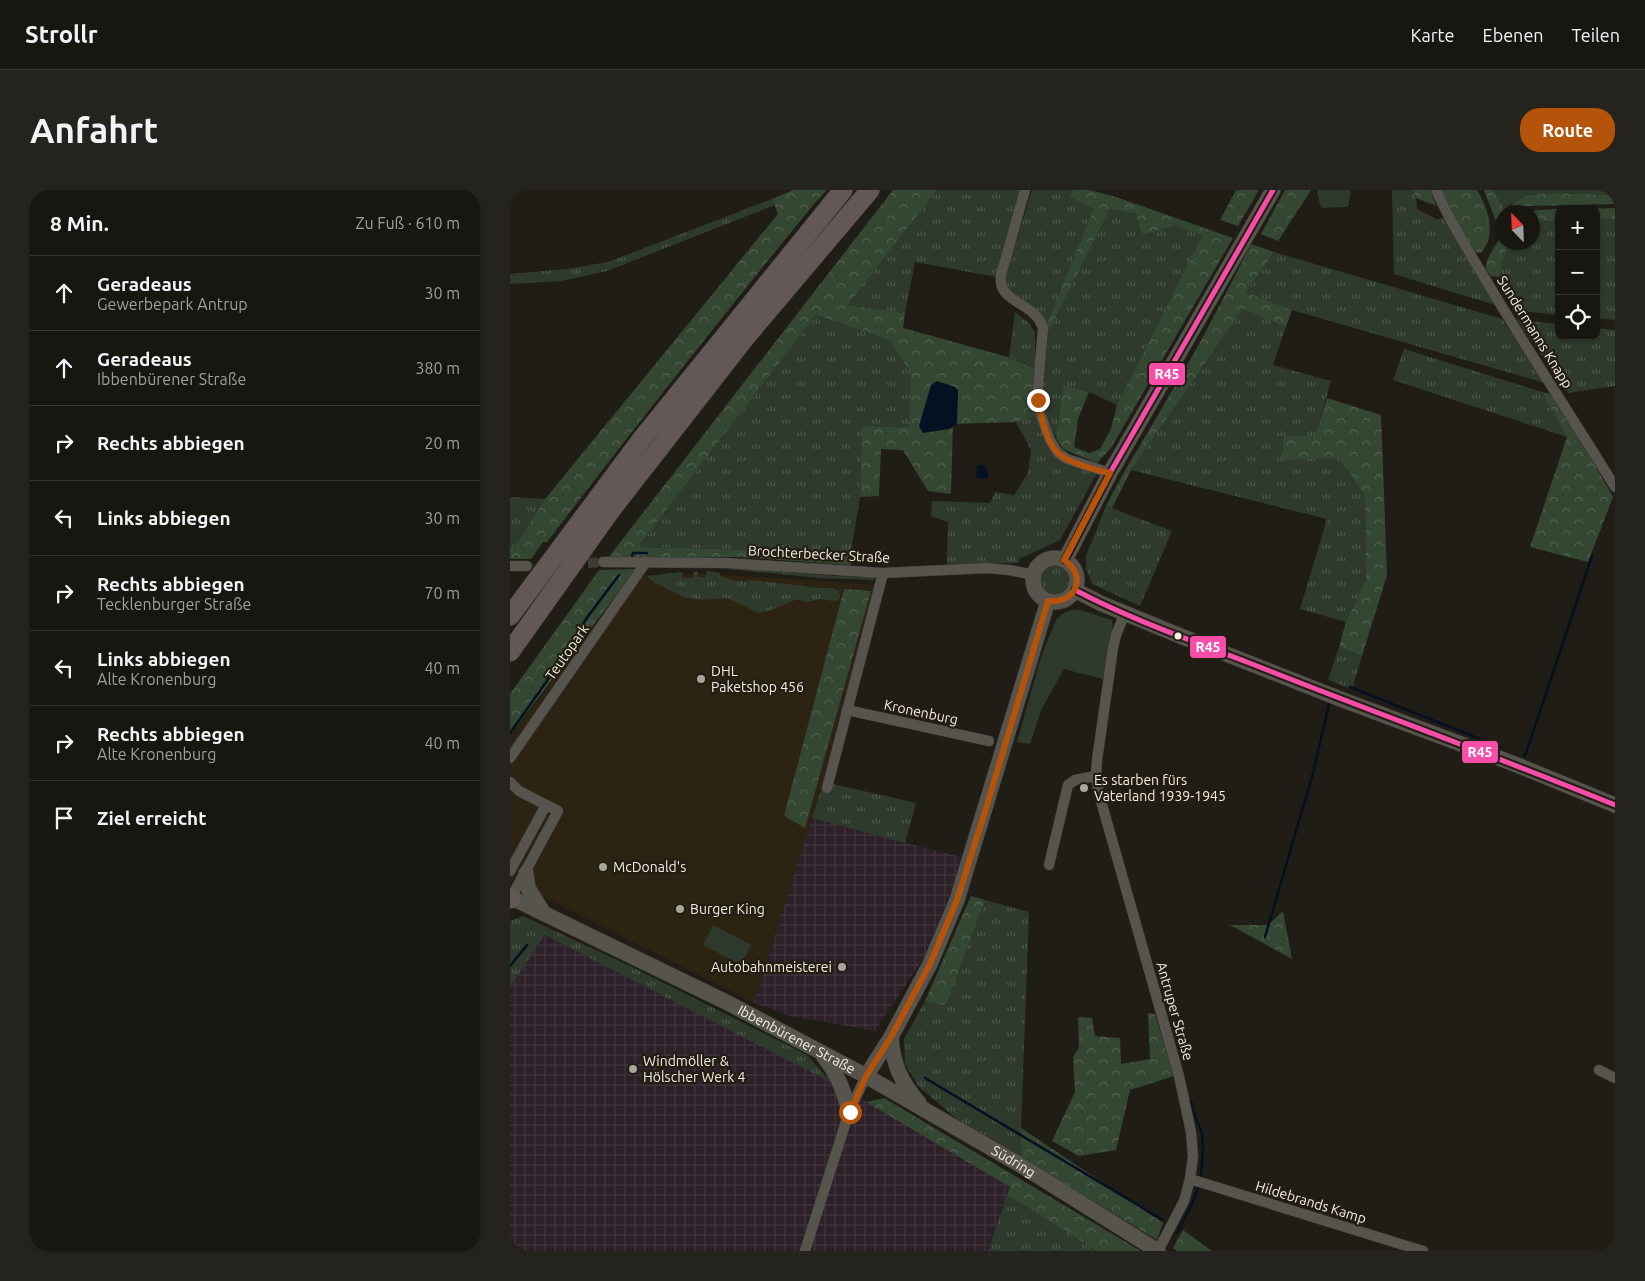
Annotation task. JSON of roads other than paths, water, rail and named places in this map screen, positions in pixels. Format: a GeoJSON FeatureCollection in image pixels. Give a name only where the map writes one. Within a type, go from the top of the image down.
{"type":"FeatureCollection","features":[{"type":"Feature","properties":{"kind":"highway"},"geometry":{"type":"LineString","coordinates":[[510,616],[641,440],[843,190]]}},
{"type":"Feature","properties":{"kind":"highway"},"geometry":{"type":"LineString","coordinates":[[510,652],[611,510],[720,369],[870,190]]}},
{"type":"Feature","properties":{"kind":"main road"},"geometry":{"type":"LineString","coordinates":[[1064,560],[1110,473],[1273,190]]}},
{"type":"Feature","properties":{"kind":"main road"},"geometry":{"type":"LineString","coordinates":[[1057,558],[1064,560],[1070,564],[1077,576],[1075,590],[1064,600],[1057,602],[1048,601],[1038,594],[1035,588],[1034,575],[1042,562],[1057,558]]}},
{"type":"Feature","properties":{"kind":"main road"},"geometry":{"type":"LineString","coordinates":[[1075,590],[1125,613],[1343,700],[1512,763],[1615,805]]}},
{"type":"Feature","properties":{"kind":"main road","name":"Ibbenbürener Straße"},"geometry":{"type":"LineString","coordinates":[[510,898],[728,1003],[866,1076],[891,1037],[930,964],[957,900],[1048,601]]}},
{"type":"Feature","properties":{"kind":"main road"},"geometry":{"type":"LineString","coordinates":[[526,873],[528,888],[544,914]]}},
{"type":"Feature","properties":{"kind":"main road"},"geometry":{"type":"LineString","coordinates":[[891,1037],[892,1053],[897,1070],[907,1088],[925,1109]]}},
{"type":"Feature","properties":{"kind":"main road"},"geometry":{"type":"LineString","coordinates":[[822,1053],[836,1073],[850,1112]]}},
{"type":"Feature","properties":{"kind":"main road","name":"Südring"},"geometry":{"type":"LineString","coordinates":[[866,1076],[1017,1163],[1158,1251]]}},
{"type":"Feature","properties":{"kind":"street"},"geometry":{"type":"LineString","coordinates":[[1025,190],[1000,282],[1002,289],[1006,295],[1033,312],[1040,320],[1043,328],[1038,400],[1050,440],[1058,453],[1067,459],[1110,473]]}},
{"type":"Feature","properties":{"kind":"street","name":"Sundermanns Knapp"},"geometry":{"type":"LineString","coordinates":[[1436,190],[1446,213],[1507,315],[1615,487]]}},
{"type":"Feature","properties":{"kind":"street","name":"Brochterbecker Straße"},"geometry":{"type":"LineString","coordinates":[[603,562],[726,563],[883,573],[987,568],[1034,575]]}},
{"type":"Feature","properties":{"kind":"street","name":"Teutopark"},"geometry":{"type":"LineString","coordinates":[[510,758],[646,562]]}},
{"type":"Feature","properties":{"kind":"street"},"geometry":{"type":"LineString","coordinates":[[510,566],[527,566]]}},
{"type":"Feature","properties":{"kind":"street"},"geometry":{"type":"LineString","coordinates":[[827,788],[883,573]]}},
{"type":"Feature","properties":{"kind":"street","name":"Antruper Straße"},"geometry":{"type":"LineString","coordinates":[[1125,613],[1113,648],[1097,760],[1098,794],[1179,1076],[1194,1156],[1184,1201],[1158,1251]]}},
{"type":"Feature","properties":{"kind":"street","name":"Kronenburg"},"geometry":{"type":"LineString","coordinates":[[847,710],[989,741]]}},
{"type":"Feature","properties":{"kind":"street"},"geometry":{"type":"LineString","coordinates":[[1049,865],[1068,785],[1074,780],[1096,776]]}},
{"type":"Feature","properties":{"kind":"street"},"geometry":{"type":"LineString","coordinates":[[510,782],[519,791],[558,811],[526,873],[510,898]]}},
{"type":"Feature","properties":{"kind":"street"},"geometry":{"type":"LineString","coordinates":[[510,871],[546,805]]}},
{"type":"Feature","properties":{"kind":"street"},"geometry":{"type":"LineString","coordinates":[[1599,1070],[1615,1078]]}},
{"type":"Feature","properties":{"kind":"street"},"geometry":{"type":"LineString","coordinates":[[804,1251],[850,1112],[866,1076]]}},
{"type":"Feature","properties":{"kind":"street","name":"Hildebrands Kamp"},"geometry":{"type":"LineString","coordinates":[[1190,1179],[1423,1251]]}},
{"type":"Feature","properties":{"kind":"water"},"geometry":{"type":"Polygon","coordinates":[[[937,381],[955,387],[958,390],[957,422],[956,425],[949,429],[923,433],[919,426],[931,385],[937,381]]]}},
{"type":"Feature","properties":{"kind":"water"},"geometry":{"type":"Polygon","coordinates":[[[981,464],[985,466],[989,476],[986,479],[976,477],[977,466],[981,464]]]}},
{"type":"Feature","properties":{"kind":"waterway"},"geometry":{"type":"LineString","coordinates":[[632,556],[633,553],[647,553]]}},
{"type":"Feature","properties":{"kind":"waterway"},"geometry":{"type":"LineString","coordinates":[[1523,755],[1525,756],[1592,556]]}},
{"type":"Feature","properties":{"kind":"waterway"},"geometry":{"type":"LineString","coordinates":[[510,733],[549,678],[586,619],[619,575]]}},
{"type":"Feature","properties":{"kind":"waterway"},"geometry":{"type":"LineString","coordinates":[[1350,687],[1500,747]]}},
{"type":"Feature","properties":{"kind":"waterway"},"geometry":{"type":"LineString","coordinates":[[1265,937],[1313,773],[1329,704]]}},
{"type":"Feature","properties":{"kind":"waterway"},"geometry":{"type":"LineString","coordinates":[[510,966],[527,945]]}},
{"type":"Feature","properties":{"kind":"waterway"},"geometry":{"type":"LineString","coordinates":[[925,1078],[1163,1220]]}},
{"type":"Feature","properties":{"kind":"waterway"},"geometry":{"type":"LineString","coordinates":[[1191,1101],[1202,1133],[1201,1176]]}},
{"type":"Feature","properties":{"kind":"waterway"},"geometry":{"type":"LineString","coordinates":[[1177,1233],[1198,1188]]}},
{"type":"Feature","properties":{"kind":"tunnel"},"geometry":{"type":"LineString","coordinates":[[573,564],[603,562]]}},
{"type":"Feature","properties":{"kind":"place","name":"DHL Paketshop 456"},"geometry":{"type":"Point","coordinates":[701,679]}},
{"type":"Feature","properties":{"kind":"place","name":"Es starben fürs Vaterland 1939-1945"},"geometry":{"type":"Point","coordinates":[1084,788]}},
{"type":"Feature","properties":{"kind":"place","name":"McDonald's"},"geometry":{"type":"Point","coordinates":[603,867]}},
{"type":"Feature","properties":{"kind":"place","name":"Burger King"},"geometry":{"type":"Point","coordinates":[680,909]}},
{"type":"Feature","properties":{"kind":"place","name":"Autobahnmeisterei"},"geometry":{"type":"Point","coordinates":[842,967]}},
{"type":"Feature","properties":{"kind":"place","name":"Windmöller & Hölscher Werk 4"},"geometry":{"type":"Point","coordinates":[633,1069]}}]}
